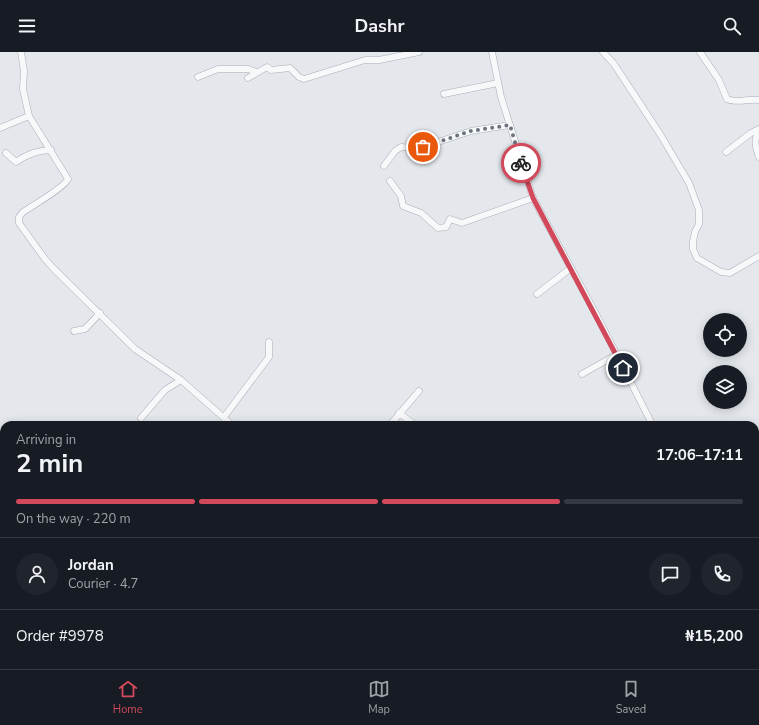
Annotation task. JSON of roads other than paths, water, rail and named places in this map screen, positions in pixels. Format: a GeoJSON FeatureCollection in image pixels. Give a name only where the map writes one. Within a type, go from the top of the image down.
{"type":"FeatureCollection","features":[{"type":"Feature","properties":{"kind":"street"},"geometry":{"type":"LineString","coordinates":[[21,52],[24,71],[23,89],[29,116],[68,180],[59,188],[23,212],[19,217],[19,223],[45,259],[136,349],[181,380],[227,421]]}},
{"type":"Feature","properties":{"kind":"street"},"geometry":{"type":"LineString","coordinates":[[248,78],[267,67],[271,70],[290,68],[299,77],[304,79],[365,60],[379,60],[419,52]]}},
{"type":"Feature","properties":{"kind":"street"},"geometry":{"type":"LineString","coordinates":[[492,52],[501,97],[533,198],[650,421]]}},
{"type":"Feature","properties":{"kind":"street"},"geometry":{"type":"LineString","coordinates":[[603,52],[614,64],[660,134],[689,183],[699,210],[699,224],[693,241],[693,250],[697,258],[721,272],[730,273],[759,256]]}},
{"type":"Feature","properties":{"kind":"street"},"geometry":{"type":"LineString","coordinates":[[700,52],[718,80],[727,99],[731,101],[759,100]]}},
{"type":"Feature","properties":{"kind":"street"},"geometry":{"type":"LineString","coordinates":[[198,77],[218,69],[248,69],[256,72]]}},
{"type":"Feature","properties":{"kind":"street"},"geometry":{"type":"LineString","coordinates":[[444,94],[498,83]]}},
{"type":"Feature","properties":{"kind":"street"},"geometry":{"type":"LineString","coordinates":[[0,128],[29,116]]}},
{"type":"Feature","properties":{"kind":"street"},"geometry":{"type":"LineString","coordinates":[[384,166],[395,151],[401,147],[423,147],[471,131],[510,125]]}},
{"type":"Feature","properties":{"kind":"street"},"geometry":{"type":"LineString","coordinates":[[726,152],[751,133],[759,131]]}},
{"type":"Feature","properties":{"kind":"street"},"geometry":{"type":"LineString","coordinates":[[759,131],[756,135],[755,144],[759,157]]}},
{"type":"Feature","properties":{"kind":"street"},"geometry":{"type":"LineString","coordinates":[[6,153],[16,162],[24,156],[37,151],[51,150]]}},
{"type":"Feature","properties":{"kind":"street"},"geometry":{"type":"LineString","coordinates":[[390,181],[401,196],[403,206],[421,213],[438,228],[446,226],[450,219],[462,223],[533,198]]}},
{"type":"Feature","properties":{"kind":"street"},"geometry":{"type":"LineString","coordinates":[[537,294],[571,268]]}},
{"type":"Feature","properties":{"kind":"street"},"geometry":{"type":"LineString","coordinates":[[74,331],[85,329],[100,313]]}},
{"type":"Feature","properties":{"kind":"street"},"geometry":{"type":"LineString","coordinates":[[224,418],[269,357],[269,342]]}},
{"type":"Feature","properties":{"kind":"street"},"geometry":{"type":"LineString","coordinates":[[582,374],[616,355]]}},
{"type":"Feature","properties":{"kind":"street"},"geometry":{"type":"LineString","coordinates":[[141,418],[165,390],[181,380]]}},
{"type":"Feature","properties":{"kind":"street"},"geometry":{"type":"LineString","coordinates":[[393,421],[419,390]]}},
{"type":"Feature","properties":{"kind":"street"},"geometry":{"type":"LineString","coordinates":[[399,413],[410,421]]}}]}
